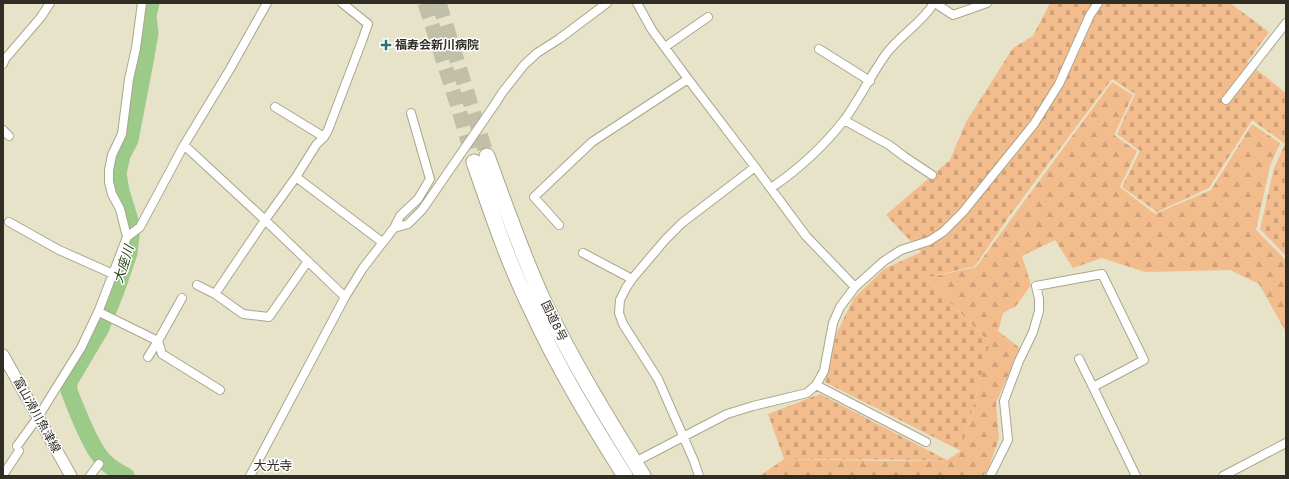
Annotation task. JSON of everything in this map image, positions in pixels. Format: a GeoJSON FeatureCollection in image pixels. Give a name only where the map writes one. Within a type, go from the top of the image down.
{"type":"FeatureCollection","features":[{"type":"Feature","properties":{"kind":"highway","name":"国道8号"},"geometry":{"type":"LineString","coordinates":[[625,476],[580,404],[530,309],[498,230],[481,159],[513,227],[544,302],[571,355],[593,396],[643,476]]}},
{"type":"Feature","properties":{"kind":"main road","name":"富山滑川魚津線"},"geometry":{"type":"LineString","coordinates":[[5,363],[38,417],[71,476]]}},
{"type":"Feature","properties":{"kind":"street"},"geometry":{"type":"LineString","coordinates":[[3,64],[5,59],[41,17],[50,3]]}},
{"type":"Feature","properties":{"kind":"street"},"geometry":{"type":"LineString","coordinates":[[127,237],[120,209],[112,194],[109,182],[109,170],[112,155],[122,134],[129,79],[136,48],[142,3]]}},
{"type":"Feature","properties":{"kind":"street"},"geometry":{"type":"LineString","coordinates":[[3,475],[18,448],[81,348],[99,312],[127,237],[140,227],[184,145],[230,69],[267,3]]}},
{"type":"Feature","properties":{"kind":"street"},"geometry":{"type":"LineString","coordinates":[[215,294],[296,177],[316,144],[324,137],[348,81],[368,24],[342,3]]}},
{"type":"Feature","properties":{"kind":"street"},"geometry":{"type":"LineString","coordinates":[[394,228],[408,224],[422,210],[496,104],[502,93],[524,65],[537,53],[559,39],[607,3]]}},
{"type":"Feature","properties":{"kind":"street"},"geometry":{"type":"LineString","coordinates":[[637,3],[652,30],[688,80],[806,236],[855,287]]}},
{"type":"Feature","properties":{"kind":"street"},"geometry":{"type":"LineString","coordinates":[[771,188],[794,173],[817,151],[844,120],[886,54],[900,38],[930,10],[934,3],[952,15],[987,3]]}},
{"type":"Feature","properties":{"kind":"street"},"geometry":{"type":"LineString","coordinates":[[635,462],[727,414],[807,393],[816,385],[824,371],[833,323],[840,308],[855,287],[884,261],[901,250],[929,240],[943,232],[963,212],[1034,124],[1059,84],[1090,15],[1098,3]]}},
{"type":"Feature","properties":{"kind":"street"},"geometry":{"type":"LineString","coordinates":[[665,47],[708,17]]}},
{"type":"Feature","properties":{"kind":"street"},"geometry":{"type":"LineString","coordinates":[[1226,100],[1286,22]]}},
{"type":"Feature","properties":{"kind":"street"},"geometry":{"type":"LineString","coordinates":[[819,48],[870,81]]}},
{"type":"Feature","properties":{"kind":"street"},"geometry":{"type":"LineString","coordinates":[[559,225],[534,197],[592,142],[688,80]]}},
{"type":"Feature","properties":{"kind":"street"},"geometry":{"type":"LineString","coordinates":[[275,107],[324,137]]}},
{"type":"Feature","properties":{"kind":"street"},"geometry":{"type":"LineString","coordinates":[[250,476],[345,297],[363,268],[394,228],[400,216],[418,199],[430,178],[411,113]]}},
{"type":"Feature","properties":{"kind":"street"},"geometry":{"type":"LineString","coordinates":[[844,120],[889,145],[932,175]]}},
{"type":"Feature","properties":{"kind":"street"},"geometry":{"type":"LineString","coordinates":[[184,145],[345,297]]}},
{"type":"Feature","properties":{"kind":"street"},"geometry":{"type":"LineString","coordinates":[[699,476],[658,379],[622,324],[619,313],[620,300],[632,280],[665,240],[682,223],[755,167]]}},
{"type":"Feature","properties":{"kind":"street"},"geometry":{"type":"LineString","coordinates":[[296,177],[382,242]]}},
{"type":"Feature","properties":{"kind":"street"},"geometry":{"type":"LineString","coordinates":[[9,222],[59,250],[113,274]]}},
{"type":"Feature","properties":{"kind":"street"},"geometry":{"type":"LineString","coordinates":[[583,253],[632,280]]}},
{"type":"Feature","properties":{"kind":"street"},"geometry":{"type":"LineString","coordinates":[[197,285],[215,294],[243,314],[269,317],[308,262]]}},
{"type":"Feature","properties":{"kind":"street"},"geometry":{"type":"LineString","coordinates":[[990,476],[1008,440],[1004,401],[1018,362],[1033,332],[1039,311],[1039,299],[1036,286],[1102,274],[1144,360],[1093,387]]}},
{"type":"Feature","properties":{"kind":"street"},"geometry":{"type":"LineString","coordinates":[[148,357],[182,298]]}},
{"type":"Feature","properties":{"kind":"street"},"geometry":{"type":"LineString","coordinates":[[99,312],[158,341],[162,354],[220,390]]}},
{"type":"Feature","properties":{"kind":"street"},"geometry":{"type":"LineString","coordinates":[[1079,359],[1136,476]]}},
{"type":"Feature","properties":{"kind":"street"},"geometry":{"type":"LineString","coordinates":[[816,385],[926,442]]}},
{"type":"Feature","properties":{"kind":"street"},"geometry":{"type":"LineString","coordinates":[[1223,476],[1286,443]]}},
{"type":"Feature","properties":{"kind":"street"},"geometry":{"type":"LineString","coordinates":[[90,476],[99,464]]}},
{"type":"Feature","properties":{"kind":"green space"},"geometry":{"type":"Polygon","coordinates":[[[1050,3],[1230,3],[1269,32],[1247,62],[1286,93],[1286,256],[1260,229],[1274,168],[1285,144],[1252,120],[1209,188],[1157,212],[1122,187],[1140,151],[1117,134],[1135,94],[1112,79],[1010,215],[975,266],[926,278],[990,343],[961,451],[825,382],[837,332],[854,298],[884,269],[921,252],[886,215],[950,160],[966,122],[1013,48],[1033,36],[1050,3]]]}},
{"type":"Feature","properties":{"kind":"green space"},"geometry":{"type":"Polygon","coordinates":[[[1112,82],[1133,95],[1114,135],[1137,151],[1120,187],[1155,214],[1211,190],[1252,124],[1280,143],[1270,166],[1256,230],[1286,260],[1286,332],[1259,284],[1230,270],[1145,272],[1102,258],[1073,268],[1055,240],[1022,256],[1031,285],[1016,306],[1003,313],[998,331],[1020,348],[996,403],[999,439],[988,469],[983,476],[760,476],[784,459],[890,461],[947,460],[961,451],[990,343],[926,278],[976,267],[1112,82]]]}},
{"type":"Feature","properties":{"kind":"green space"},"geometry":{"type":"Polygon","coordinates":[[[820,394],[947,460],[784,459],[768,414],[820,394]]]}},
{"type":"Feature","properties":{"kind":"waterway","name":"大座川"},"geometry":{"type":"LineString","coordinates":[[126,476],[108,465],[90,441],[69,391],[69,382],[100,330],[116,291],[129,253],[132,227],[121,191],[118,174],[122,155],[130,140],[150,33],[148,16],[151,3]]}},
{"type":"Feature","properties":{"kind":"tunnel"},"geometry":{"type":"LineString","coordinates":[[425,3],[474,162]]}},
{"type":"Feature","properties":{"kind":"tunnel"},"geometry":{"type":"LineString","coordinates":[[439,3],[487,156]]}},
{"type":"Feature","properties":{"kind":"place","name":"福寿会新川病院"},"geometry":{"type":"Point","coordinates":[386,45]}},
{"type":"Feature","properties":{"kind":"district","name":"大光寺"},"geometry":{"type":"Point","coordinates":[273,465]}}]}
